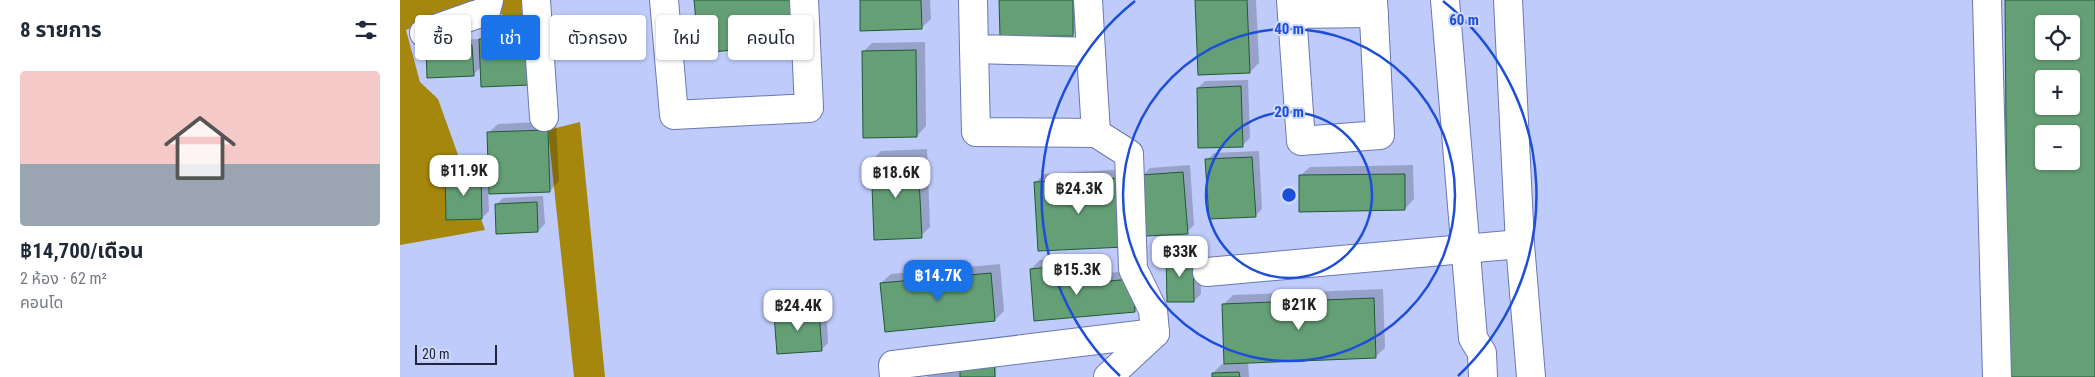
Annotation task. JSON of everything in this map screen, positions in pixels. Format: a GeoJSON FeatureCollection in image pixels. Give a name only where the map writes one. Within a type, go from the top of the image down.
{"type":"FeatureCollection","features":[{"type":"Feature","properties":{"kind":"street"},"geometry":{"type":"LineString","coordinates":[[471,16],[486,11],[489,0]]}},
{"type":"Feature","properties":{"kind":"street"},"geometry":{"type":"LineString","coordinates":[[536,0],[544,117]]}},
{"type":"Feature","properties":{"kind":"street"},"geometry":{"type":"LineString","coordinates":[[664,0],[674,116],[809,108],[804,0]]}},
{"type":"Feature","properties":{"kind":"street"},"geometry":{"type":"LineString","coordinates":[[973,0],[976,132],[1096,133],[1129,154],[1133,269],[1153,310],[1155,333]]}},
{"type":"Feature","properties":{"kind":"street"},"geometry":{"type":"LineString","coordinates":[[1088,0],[1096,133]]}},
{"type":"Feature","properties":{"kind":"street"},"geometry":{"type":"LineString","coordinates":[[1445,0],[1473,338],[1482,353],[1483,377]]}},
{"type":"Feature","properties":{"kind":"street"},"geometry":{"type":"LineString","coordinates":[[1508,0],[1520,244],[1531,377]]}},
{"type":"Feature","properties":{"kind":"street"},"geometry":{"type":"LineString","coordinates":[[1987,0],[1997,377]]}},
{"type":"Feature","properties":{"kind":"street"},"geometry":{"type":"LineString","coordinates":[[1291,7],[1373,7],[1380,135],[1301,141],[1291,7]]}},
{"type":"Feature","properties":{"kind":"street"},"geometry":{"type":"LineString","coordinates":[[974,49],[1091,52]]}},
{"type":"Feature","properties":{"kind":"street"},"geometry":{"type":"LineString","coordinates":[[1207,272],[1520,244]]}},
{"type":"Feature","properties":{"kind":"street"},"geometry":{"type":"LineString","coordinates":[[894,377],[893,365],[1155,333]]}},
{"type":"Feature","properties":{"kind":"street"},"geometry":{"type":"LineString","coordinates":[[1108,377],[1155,333]]}},
{"type":"Feature","properties":{"kind":"shaded area"},"geometry":{"type":"Polygon","coordinates":[[[400,0],[527,0],[528,15],[504,15],[472,2],[441,15],[415,15],[415,26],[406,30],[420,82],[438,99],[485,230],[400,245],[400,0]]]}},
{"type":"Feature","properties":{"kind":"shaded area"},"geometry":{"type":"Polygon","coordinates":[[[580,122],[605,377],[574,377],[548,130],[580,122]]]}},
{"type":"Feature","properties":{"kind":"building"},"geometry":{"type":"Polygon","coordinates":[[[694,0],[802,0],[804,15],[728,15],[728,51],[718,51],[718,15],[695,15],[694,0]]]}},
{"type":"Feature","properties":{"kind":"building"},"geometry":{"type":"Polygon","coordinates":[[[860,0],[921,0],[922,29],[860,31],[860,0]]]}},
{"type":"Feature","properties":{"kind":"building"},"geometry":{"type":"Polygon","coordinates":[[[999,0],[1073,0],[1073,36],[1000,37],[999,0]]]}},
{"type":"Feature","properties":{"kind":"building"},"geometry":{"type":"Polygon","coordinates":[[[1195,0],[1247,0],[1250,73],[1198,75],[1195,0]]]}},
{"type":"Feature","properties":{"kind":"building"},"geometry":{"type":"Polygon","coordinates":[[[2005,0],[2095,0],[2095,377],[2008,377],[2005,0]]]}},
{"type":"Feature","properties":{"kind":"building"},"geometry":{"type":"Polygon","coordinates":[[[479,39],[481,39],[481,60],[528,60],[529,85],[481,87],[479,39]]]}},
{"type":"Feature","properties":{"kind":"building"},"geometry":{"type":"Polygon","coordinates":[[[471,45],[474,76],[427,78],[426,60],[471,60],[471,45]]]}},
{"type":"Feature","properties":{"kind":"building"},"geometry":{"type":"Polygon","coordinates":[[[916,50],[917,137],[863,138],[862,51],[916,50]]]}},
{"type":"Feature","properties":{"kind":"building"},"geometry":{"type":"Polygon","coordinates":[[[1241,86],[1243,147],[1198,148],[1197,88],[1241,86]]]}},
{"type":"Feature","properties":{"kind":"building"},"geometry":{"type":"Polygon","coordinates":[[[548,130],[550,192],[489,194],[487,132],[548,130]]]}},
{"type":"Feature","properties":{"kind":"building"},"geometry":{"type":"Polygon","coordinates":[[[1252,157],[1256,217],[1209,219],[1205,159],[1252,157]]]}},
{"type":"Feature","properties":{"kind":"building"},"geometry":{"type":"Polygon","coordinates":[[[918,158],[922,238],[874,240],[871,159],[918,158]]]}},
{"type":"Feature","properties":{"kind":"building"},"geometry":{"type":"Polygon","coordinates":[[[1183,172],[1188,234],[1146,236],[1141,175],[1183,172]]]}},
{"type":"Feature","properties":{"kind":"building"},"geometry":{"type":"Polygon","coordinates":[[[481,173],[482,219],[446,220],[445,174],[481,173]]]}},
{"type":"Feature","properties":{"kind":"building"},"geometry":{"type":"Polygon","coordinates":[[[1405,174],[1405,210],[1299,212],[1299,175],[1405,174]]]}},
{"type":"Feature","properties":{"kind":"building"},"geometry":{"type":"Polygon","coordinates":[[[1121,178],[1125,247],[1038,251],[1034,182],[1121,178]]]}},
{"type":"Feature","properties":{"kind":"building"},"geometry":{"type":"Polygon","coordinates":[[[537,202],[538,232],[496,234],[495,204],[537,202]]]}},
{"type":"Feature","properties":{"kind":"building"},"geometry":{"type":"Polygon","coordinates":[[[1166,254],[1193,254],[1194,302],[1167,302],[1166,254]]]}},
{"type":"Feature","properties":{"kind":"building"},"geometry":{"type":"Polygon","coordinates":[[[1062,266],[1064,285],[1132,279],[1135,312],[1034,321],[1030,269],[1062,266]]]}},
{"type":"Feature","properties":{"kind":"building"},"geometry":{"type":"Polygon","coordinates":[[[991,273],[995,321],[885,332],[880,283],[991,273]]]}},
{"type":"Feature","properties":{"kind":"building"},"geometry":{"type":"Polygon","coordinates":[[[1374,298],[1376,358],[1224,364],[1222,304],[1374,298]]]}},
{"type":"Feature","properties":{"kind":"building"},"geometry":{"type":"Polygon","coordinates":[[[819,311],[822,351],[777,354],[774,314],[819,311]]]}},
{"type":"Feature","properties":{"kind":"building"},"geometry":{"type":"Polygon","coordinates":[[[994,359],[995,377],[960,377],[960,361],[994,359]]]}},
{"type":"Feature","properties":{"kind":"building"},"geometry":{"type":"Polygon","coordinates":[[[1239,372],[1240,377],[1212,377],[1212,373],[1239,372]]]}}]}
